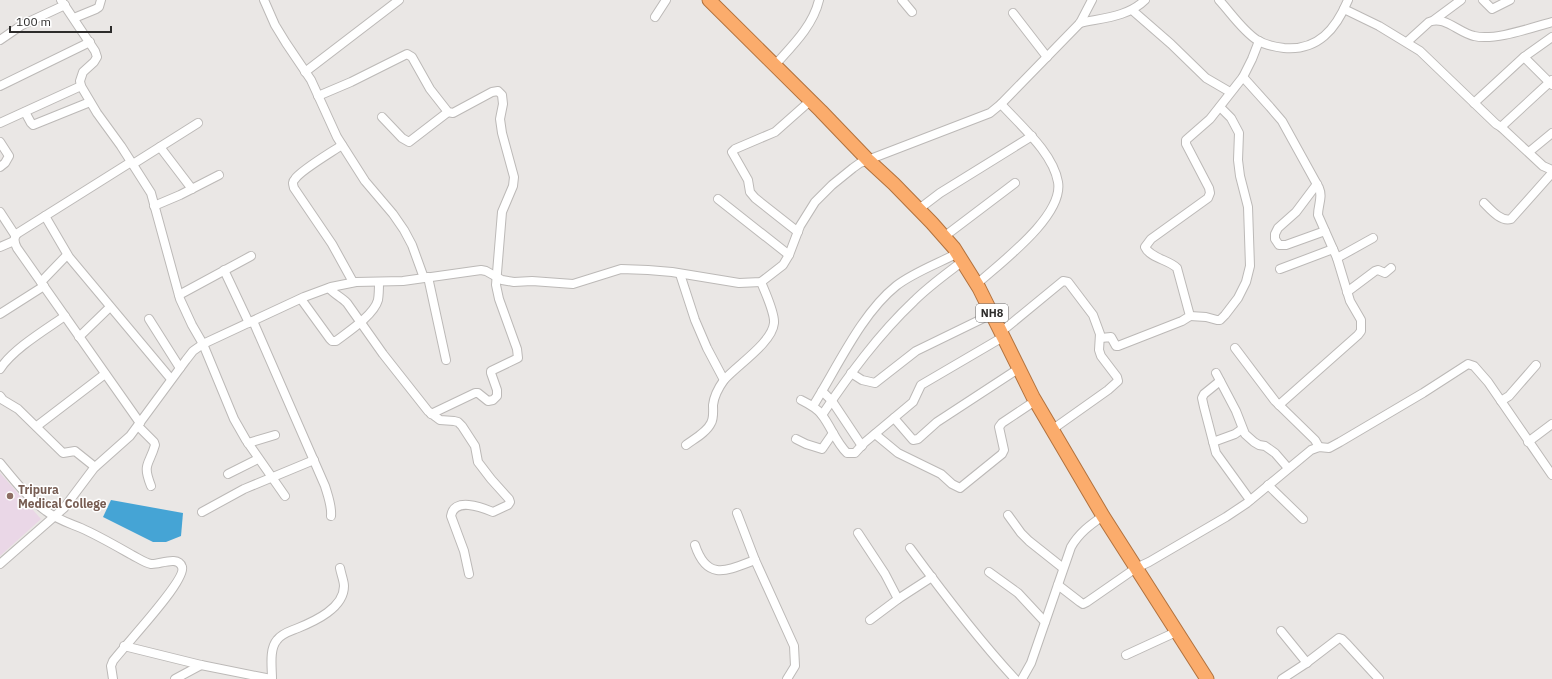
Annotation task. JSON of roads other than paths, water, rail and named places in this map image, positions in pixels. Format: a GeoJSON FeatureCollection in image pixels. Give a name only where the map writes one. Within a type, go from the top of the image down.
{"type":"FeatureCollection","features":[{"type":"Feature","properties":{"kind":"highway","name":"NH8"},"geometry":{"type":"LineString","coordinates":[[709,0],[945,236],[977,284],[1035,401],[1053,429],[1103,516],[1206,679]]}},
{"type":"Feature","properties":{"kind":"street"},"geometry":{"type":"LineString","coordinates":[[74,18],[96,10],[99,7],[101,0]]}},
{"type":"Feature","properties":{"kind":"street"},"geometry":{"type":"LineString","coordinates":[[305,72],[399,0]]}},
{"type":"Feature","properties":{"kind":"street"},"geometry":{"type":"LineString","coordinates":[[655,17],[666,0]]}},
{"type":"Feature","properties":{"kind":"street"},"geometry":{"type":"LineString","coordinates":[[775,65],[805,29],[817,7],[819,0]]}},
{"type":"Feature","properties":{"kind":"street"},"geometry":{"type":"LineString","coordinates":[[902,0],[912,12]]}},
{"type":"Feature","properties":{"kind":"street"},"geometry":{"type":"LineString","coordinates":[[0,564],[64,508],[95,467],[130,436],[171,379],[193,352],[203,344],[301,299],[329,288],[353,282],[403,281],[481,270],[502,280],[514,282],[573,284],[621,269],[648,270],[739,283],[762,282],[783,264],[789,255],[808,212],[822,193],[853,168],[868,160],[990,113],[1001,104],[1080,23],[1092,0]]}},
{"type":"Feature","properties":{"kind":"street"},"geometry":{"type":"LineString","coordinates":[[1080,23],[1117,16],[1132,10],[1145,0]]}},
{"type":"Feature","properties":{"kind":"street"},"geometry":{"type":"LineString","coordinates":[[1219,0],[1245,30],[1259,41],[1276,47],[1290,48],[1305,47],[1317,42],[1332,28],[1348,0]]}},
{"type":"Feature","properties":{"kind":"street"},"geometry":{"type":"LineString","coordinates":[[1407,42],[1429,22],[1461,0]]}},
{"type":"Feature","properties":{"kind":"street"},"geometry":{"type":"LineString","coordinates":[[1483,0],[1492,10],[1510,0]]}},
{"type":"Feature","properties":{"kind":"street"},"geometry":{"type":"LineString","coordinates":[[267,2],[275,25],[286,44],[311,80],[336,137],[365,181],[393,214],[412,245],[426,277],[446,360]]}},
{"type":"Feature","properties":{"kind":"street"},"geometry":{"type":"LineString","coordinates":[[0,40],[22,25],[63,3],[90,42],[97,57],[94,62],[82,72],[80,81],[81,86],[90,102],[148,188],[179,294],[192,325],[203,344],[231,412],[258,459],[285,496]]}},
{"type":"Feature","properties":{"kind":"street"},"geometry":{"type":"LineString","coordinates":[[1344,9],[1407,42],[1420,51],[1474,103],[1543,166],[1552,172],[1510,219],[1507,220],[1501,218],[1484,204]]}},
{"type":"Feature","properties":{"kind":"street"},"geometry":{"type":"LineString","coordinates":[[1132,10],[1171,44],[1206,78],[1230,92]]}},
{"type":"Feature","properties":{"kind":"street"},"geometry":{"type":"LineString","coordinates":[[1013,14],[1047,57]]}},
{"type":"Feature","properties":{"kind":"street"},"geometry":{"type":"LineString","coordinates":[[1434,20],[1441,20],[1468,35],[1485,37],[1496,36],[1552,22]]}},
{"type":"Feature","properties":{"kind":"street"},"geometry":{"type":"LineString","coordinates":[[1474,103],[1524,57],[1552,37]]}},
{"type":"Feature","properties":{"kind":"street"},"geometry":{"type":"LineString","coordinates":[[1190,316],[1177,268],[1152,254],[1145,247],[1151,239],[1208,198],[1210,188],[1186,144],[1186,140],[1210,119],[1243,77],[1259,41]]}},
{"type":"Feature","properties":{"kind":"street"},"geometry":{"type":"LineString","coordinates":[[0,86],[90,42]]}},
{"type":"Feature","properties":{"kind":"street"},"geometry":{"type":"LineString","coordinates":[[318,96],[351,82],[407,54],[412,57],[430,89],[448,112]]}},
{"type":"Feature","properties":{"kind":"street"},"geometry":{"type":"LineString","coordinates":[[1501,127],[1551,82],[1524,57]]}},
{"type":"Feature","properties":{"kind":"street"},"geometry":{"type":"LineString","coordinates":[[1243,77],[1282,121],[1317,184],[1321,193],[1318,215],[1337,258],[1347,292],[1361,320],[1361,331],[1358,335],[1279,405]]}},
{"type":"Feature","properties":{"kind":"street"},"geometry":{"type":"LineString","coordinates":[[0,123],[81,86]]}},
{"type":"Feature","properties":{"kind":"street"},"geometry":{"type":"LineString","coordinates":[[382,118],[406,142],[409,142],[448,112],[453,113],[492,92],[498,91],[502,95],[503,104],[500,119],[514,178],[513,186],[502,212],[498,277],[496,285],[497,292],[517,349],[518,358],[491,370],[497,390],[497,396],[493,400],[488,401],[478,393],[475,393],[431,414]]}},
{"type":"Feature","properties":{"kind":"street"},"geometry":{"type":"LineString","coordinates":[[798,232],[755,198],[750,192],[748,180],[732,152],[735,149],[775,132],[810,101]]}},
{"type":"Feature","properties":{"kind":"street"},"geometry":{"type":"LineString","coordinates":[[25,112],[33,125],[90,102]]}},
{"type":"Feature","properties":{"kind":"street"},"geometry":{"type":"LineString","coordinates":[[977,284],[1030,236],[1045,220],[1054,207],[1058,196],[1059,183],[1045,153],[1032,136],[1001,104]]}},
{"type":"Feature","properties":{"kind":"street"},"geometry":{"type":"LineString","coordinates":[[1101,338],[1111,337],[1114,343],[1118,346],[1182,321],[1190,316],[1220,320],[1226,315],[1238,298],[1246,282],[1250,266],[1248,207],[1240,176],[1238,160],[1239,133],[1231,118],[1220,107]]}},
{"type":"Feature","properties":{"kind":"street"},"geometry":{"type":"LineString","coordinates":[[0,247],[45,216],[198,123]]}},
{"type":"Feature","properties":{"kind":"street"},"geometry":{"type":"LineString","coordinates":[[1529,152],[1552,133]]}},
{"type":"Feature","properties":{"kind":"street"},"geometry":{"type":"LineString","coordinates":[[919,209],[940,194],[1032,136]]}},
{"type":"Feature","properties":{"kind":"street"},"geometry":{"type":"LineString","coordinates":[[0,142],[8,156],[6,163],[0,167]]}},
{"type":"Feature","properties":{"kind":"street"},"geometry":{"type":"LineString","coordinates":[[342,145],[295,178],[293,183],[300,199],[332,244],[353,282]]}},
{"type":"Feature","properties":{"kind":"street"},"geometry":{"type":"LineString","coordinates":[[160,147],[192,189]]}},
{"type":"Feature","properties":{"kind":"street"},"geometry":{"type":"LineString","coordinates":[[154,206],[219,175]]}},
{"type":"Feature","properties":{"kind":"street"},"geometry":{"type":"LineString","coordinates":[[945,236],[1016,183]]}},
{"type":"Feature","properties":{"kind":"street"},"geometry":{"type":"LineString","coordinates":[[1317,184],[1296,212],[1278,228],[1275,234],[1275,239],[1279,245],[1286,245],[1325,230]]}},
{"type":"Feature","properties":{"kind":"street"},"geometry":{"type":"LineString","coordinates":[[718,199],[789,255]]}},
{"type":"Feature","properties":{"kind":"street"},"geometry":{"type":"LineString","coordinates":[[0,212],[14,238],[17,248],[139,424],[154,442],[155,445],[147,462],[146,468],[151,486]]}},
{"type":"Feature","properties":{"kind":"street"},"geometry":{"type":"LineString","coordinates":[[45,216],[67,255],[171,379]]}},
{"type":"Feature","properties":{"kind":"street"},"geometry":{"type":"LineString","coordinates":[[1337,258],[1373,238]]}},
{"type":"Feature","properties":{"kind":"street"},"geometry":{"type":"LineString","coordinates":[[1280,269],[1333,249]]}},
{"type":"Feature","properties":{"kind":"street"},"geometry":{"type":"LineString","coordinates":[[0,314],[42,284],[67,255]]}},
{"type":"Feature","properties":{"kind":"street"},"geometry":{"type":"LineString","coordinates":[[179,294],[251,256]]}},
{"type":"Feature","properties":{"kind":"street"},"geometry":{"type":"LineString","coordinates":[[822,415],[851,373],[885,331],[960,257]]}},
{"type":"Feature","properties":{"kind":"street"},"geometry":{"type":"LineString","coordinates":[[813,406],[856,335],[883,297],[898,285],[960,257]]}},
{"type":"Feature","properties":{"kind":"street"},"geometry":{"type":"LineString","coordinates":[[1347,292],[1375,271],[1378,270],[1385,273],[1391,268]]}},
{"type":"Feature","properties":{"kind":"street"},"geometry":{"type":"LineString","coordinates":[[224,270],[251,322],[314,460],[329,499],[331,516]]}},
{"type":"Feature","properties":{"kind":"street"},"geometry":{"type":"LineString","coordinates":[[680,274],[695,320],[707,348],[724,380]]}},
{"type":"Feature","properties":{"kind":"street"},"geometry":{"type":"LineString","coordinates":[[801,400],[813,406],[822,415],[847,453],[855,453],[913,402],[919,387],[925,382],[1002,335],[1051,291],[1066,281],[1086,305],[1098,327],[1101,338],[1099,350],[1101,356],[1117,377],[1118,381],[1108,390],[1053,429]]}},
{"type":"Feature","properties":{"kind":"street"},"geometry":{"type":"LineString","coordinates":[[301,299],[332,341],[336,341],[360,322],[376,306],[378,300],[379,282]]}},
{"type":"Feature","properties":{"kind":"street"},"geometry":{"type":"LineString","coordinates":[[686,445],[709,426],[712,421],[713,403],[724,380],[764,343],[772,332],[774,323],[773,316],[762,282]]}},
{"type":"Feature","properties":{"kind":"street"},"geometry":{"type":"LineString","coordinates":[[329,288],[333,293],[342,298],[407,386],[431,414],[440,420],[447,419],[458,422],[462,426],[475,446],[476,458],[478,462],[510,499],[508,505],[492,512],[480,507],[468,505],[454,509],[451,512],[450,516],[464,551],[469,574]]}},
{"type":"Feature","properties":{"kind":"street"},"geometry":{"type":"LineString","coordinates":[[79,337],[110,307]]}},
{"type":"Feature","properties":{"kind":"street"},"geometry":{"type":"LineString","coordinates":[[851,373],[862,380],[875,383],[916,351],[992,314]]}},
{"type":"Feature","properties":{"kind":"street"},"geometry":{"type":"LineString","coordinates":[[0,369],[3,364],[26,344],[65,316]]}},
{"type":"Feature","properties":{"kind":"street"},"geometry":{"type":"LineString","coordinates":[[149,319],[180,368]]}},
{"type":"Feature","properties":{"kind":"street"},"geometry":{"type":"LineString","coordinates":[[1235,348],[1279,405],[1315,440],[1319,447]]}},
{"type":"Feature","properties":{"kind":"street"},"geometry":{"type":"LineString","coordinates":[[1058,585],[1083,604],[1136,568],[1226,517],[1250,500],[1311,450],[1319,447],[1329,448],[1340,442],[1423,393],[1468,364],[1474,366],[1484,378],[1552,475]]}},
{"type":"Feature","properties":{"kind":"street"},"geometry":{"type":"LineString","coordinates":[[1501,401],[1509,396],[1536,366]]}},
{"type":"Feature","properties":{"kind":"street"},"geometry":{"type":"LineString","coordinates":[[894,418],[912,440],[918,439],[937,422],[1018,369]]}},
{"type":"Feature","properties":{"kind":"street"},"geometry":{"type":"LineString","coordinates":[[1216,373],[1236,411],[1245,434],[1254,442],[1265,446],[1275,453],[1288,468]]}},
{"type":"Feature","properties":{"kind":"street"},"geometry":{"type":"LineString","coordinates":[[36,426],[105,374]]}},
{"type":"Feature","properties":{"kind":"street"},"geometry":{"type":"LineString","coordinates":[[1220,381],[1207,390],[1202,398],[1213,442],[1216,453],[1250,500]]}},
{"type":"Feature","properties":{"kind":"street"},"geometry":{"type":"LineString","coordinates":[[822,391],[832,401],[862,446]]}},
{"type":"Feature","properties":{"kind":"street"},"geometry":{"type":"LineString","coordinates":[[0,396],[3,400],[18,409],[63,452],[75,451],[95,467]]}},
{"type":"Feature","properties":{"kind":"street"},"geometry":{"type":"LineString","coordinates":[[875,434],[898,453],[941,474],[952,484],[960,488],[1002,454],[1004,450],[999,427],[1002,423],[1035,401]]}},
{"type":"Feature","properties":{"kind":"street"},"geometry":{"type":"LineString","coordinates":[[1528,442],[1552,424]]}},
{"type":"Feature","properties":{"kind":"street"},"geometry":{"type":"LineString","coordinates":[[1213,442],[1235,434],[1242,429]]}},
{"type":"Feature","properties":{"kind":"street"},"geometry":{"type":"LineString","coordinates":[[796,438],[806,444],[822,449],[833,433]]}},
{"type":"Feature","properties":{"kind":"street"},"geometry":{"type":"LineString","coordinates":[[248,443],[275,435]]}},
{"type":"Feature","properties":{"kind":"street"},"geometry":{"type":"LineString","coordinates":[[228,474],[258,459]]}},
{"type":"Feature","properties":{"kind":"street"},"geometry":{"type":"LineString","coordinates":[[202,512],[231,495],[314,460]]}},
{"type":"Feature","properties":{"kind":"street"},"geometry":{"type":"LineString","coordinates":[[0,463],[16,482],[45,511],[54,517],[82,529],[149,564],[175,561],[180,563],[183,567],[182,574],[165,599],[124,646],[111,666],[113,679]]}},
{"type":"Feature","properties":{"kind":"street"},"geometry":{"type":"LineString","coordinates":[[1268,485],[1303,519]]}},
{"type":"Feature","properties":{"kind":"street"},"geometry":{"type":"LineString","coordinates":[[737,513],[754,560],[794,646],[795,666],[787,679]]}},
{"type":"Feature","properties":{"kind":"street"},"geometry":{"type":"LineString","coordinates":[[1008,515],[1025,537],[1063,568]]}},
{"type":"Feature","properties":{"kind":"street"},"geometry":{"type":"LineString","coordinates":[[1022,679],[1031,663],[1071,546],[1076,538],[1088,526],[1103,516]]}},
{"type":"Feature","properties":{"kind":"street"},"geometry":{"type":"LineString","coordinates":[[858,532],[885,574],[898,599]]}},
{"type":"Feature","properties":{"kind":"street"},"geometry":{"type":"LineString","coordinates":[[695,545],[699,558],[703,563],[714,570],[728,570],[754,560]]}},
{"type":"Feature","properties":{"kind":"street"},"geometry":{"type":"LineString","coordinates":[[910,548],[992,654],[1015,679]]}},
{"type":"Feature","properties":{"kind":"street"},"geometry":{"type":"LineString","coordinates":[[124,646],[244,677],[272,679],[273,647],[276,640],[284,634],[307,625],[336,604],[342,595],[344,586],[340,568]]}},
{"type":"Feature","properties":{"kind":"street"},"geometry":{"type":"LineString","coordinates":[[989,572],[1018,593],[1045,622]]}},
{"type":"Feature","properties":{"kind":"street"},"geometry":{"type":"LineString","coordinates":[[870,620],[898,599],[932,577]]}},
{"type":"Feature","properties":{"kind":"street"},"geometry":{"type":"LineString","coordinates":[[1281,631],[1307,663]]}},
{"type":"Feature","properties":{"kind":"street"},"geometry":{"type":"LineString","coordinates":[[1126,655],[1176,632]]}},
{"type":"Feature","properties":{"kind":"street"},"geometry":{"type":"LineString","coordinates":[[1282,679],[1307,663],[1339,638],[1342,639],[1380,679]]}},
{"type":"Feature","properties":{"kind":"street"},"geometry":{"type":"LineString","coordinates":[[175,679],[201,665]]}},
{"type":"Feature","properties":{"kind":"water"},"geometry":{"type":"Polygon","coordinates":[[[111,500],[183,513],[181,536],[166,542],[153,542],[103,517],[111,500]]]}},
{"type":"Feature","properties":{"kind":"place","name":"Tripura Medical College"},"geometry":{"type":"Point","coordinates":[10,496]}}]}
